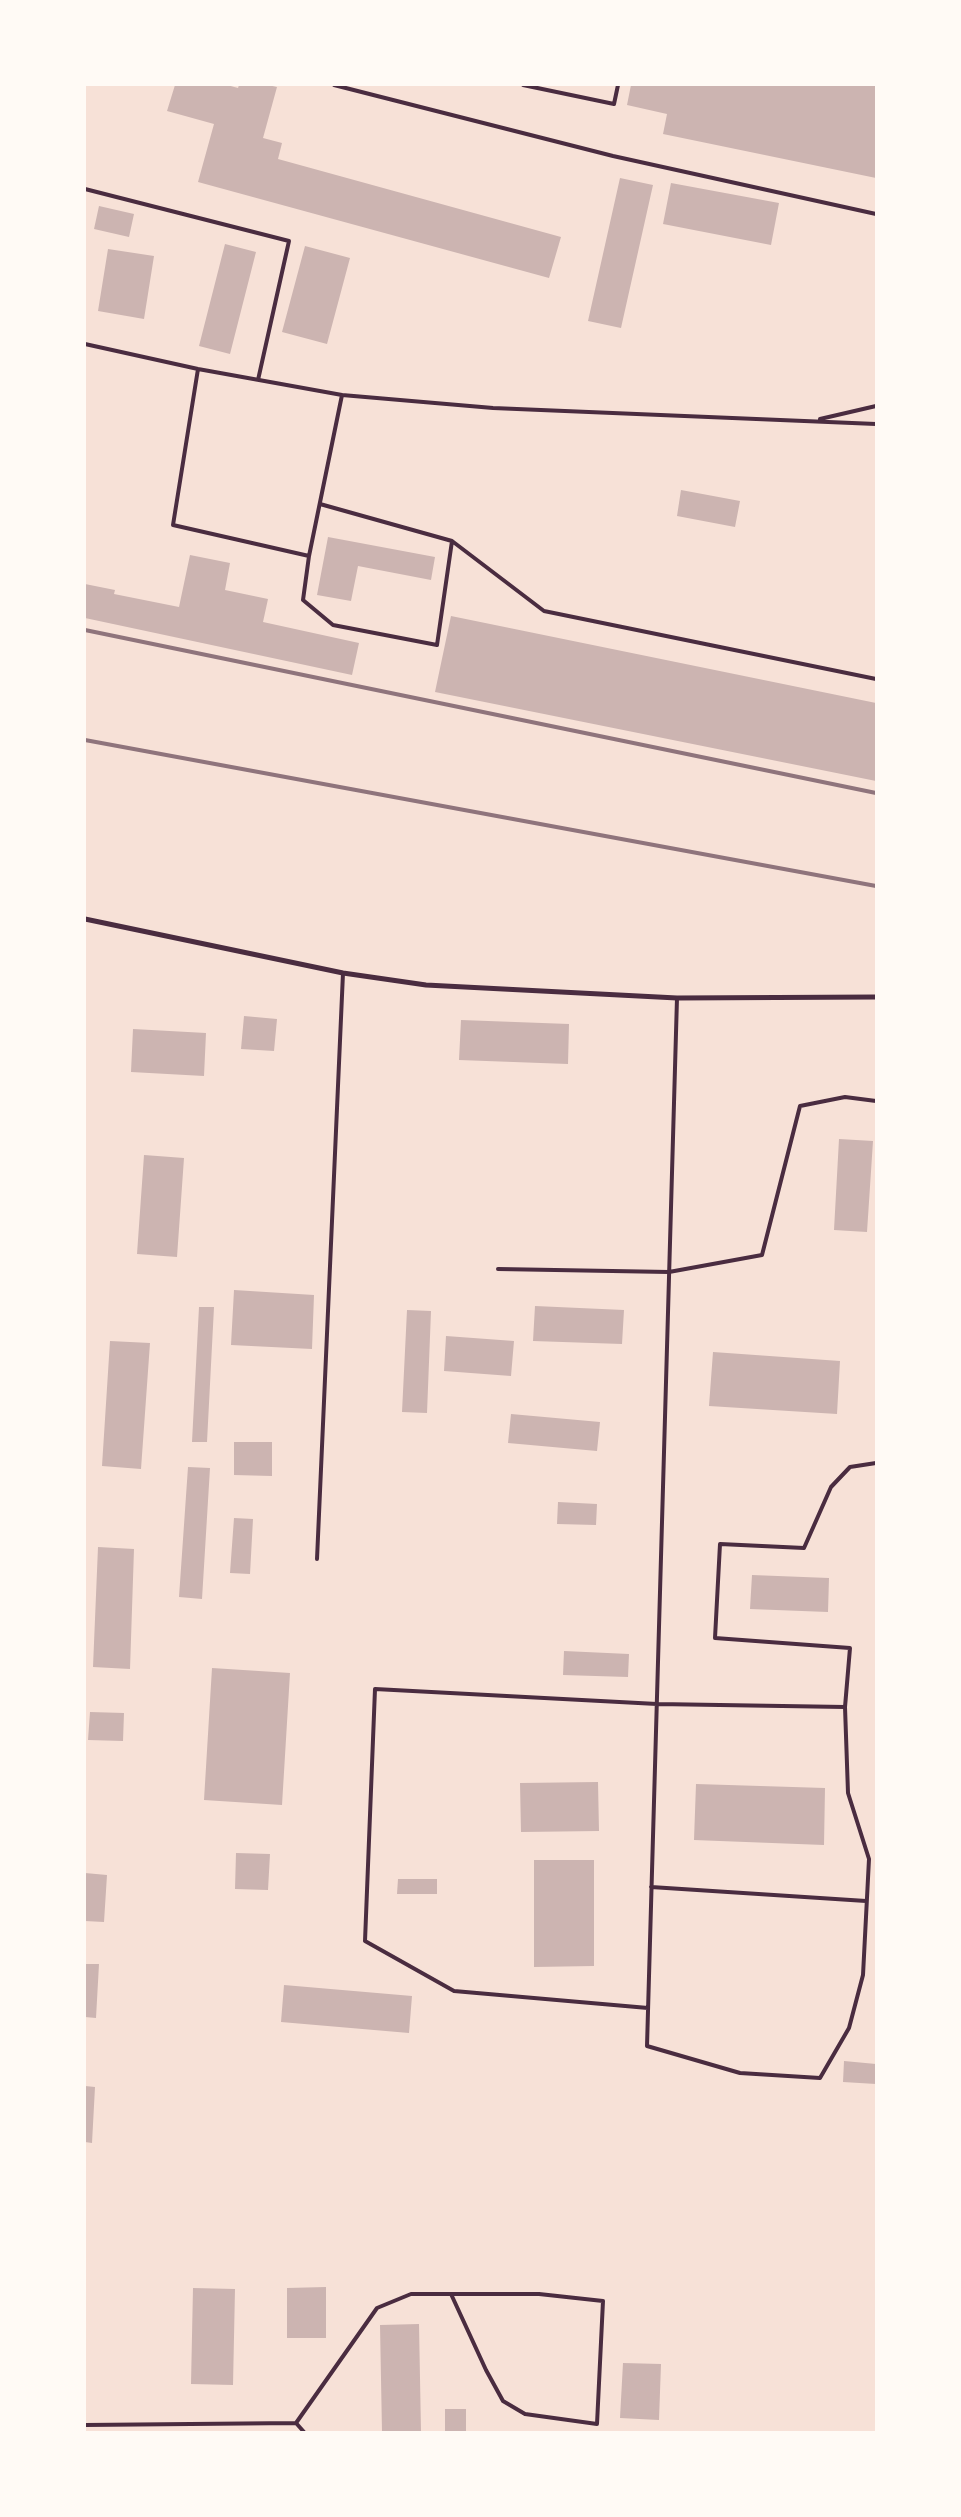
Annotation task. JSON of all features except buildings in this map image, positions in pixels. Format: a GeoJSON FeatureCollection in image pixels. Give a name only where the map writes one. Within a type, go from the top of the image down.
{"type":"FeatureCollection","features":[{"type":"Feature","properties":{"kind":"street"},"geometry":{"type":"LineString","coordinates":[[85,919],[343,973],[426,985],[677,998],[876,997]]}},
{"type":"Feature","properties":{"kind":"lane"},"geometry":{"type":"LineString","coordinates":[[334,85],[613,156],[876,214]]}},
{"type":"Feature","properties":{"kind":"lane"},"geometry":{"type":"LineString","coordinates":[[523,85],[614,104],[618,85]]}},
{"type":"Feature","properties":{"kind":"lane"},"geometry":{"type":"LineString","coordinates":[[85,189],[289,241],[258,380]]}},
{"type":"Feature","properties":{"kind":"lane"},"geometry":{"type":"LineString","coordinates":[[85,344],[258,380],[342,395],[493,408],[876,424]]}},
{"type":"Feature","properties":{"kind":"lane"},"geometry":{"type":"LineString","coordinates":[[198,368],[173,525],[309,556]]}},
{"type":"Feature","properties":{"kind":"lane"},"geometry":{"type":"LineString","coordinates":[[342,395],[309,556],[303,600],[333,624],[437,645],[452,541]]}},
{"type":"Feature","properties":{"kind":"lane"},"geometry":{"type":"LineString","coordinates":[[814,421],[876,406]]}},
{"type":"Feature","properties":{"kind":"lane"},"geometry":{"type":"LineString","coordinates":[[320,504],[452,541],[544,610],[876,680]]}},
{"type":"Feature","properties":{"kind":"lane"},"geometry":{"type":"LineString","coordinates":[[317,1559],[343,973]]}},
{"type":"Feature","properties":{"kind":"lane"},"geometry":{"type":"LineString","coordinates":[[677,998],[647,2046],[740,2073],[820,2078],[849,2028],[861,1984],[869,1859],[848,1793],[846,1707],[850,1648],[715,1638],[720,1544],[804,1548],[831,1487],[850,1467],[876,1464]]}},
{"type":"Feature","properties":{"kind":"lane"},"geometry":{"type":"LineString","coordinates":[[498,1269],[669,1272],[762,1256],[800,1106],[845,1097],[876,1101]]}},
{"type":"Feature","properties":{"kind":"lane"},"geometry":{"type":"LineString","coordinates":[[648,2008],[454,1991],[365,1941],[375,1689],[657,1704],[846,1707]]}},
{"type":"Feature","properties":{"kind":"lane"},"geometry":{"type":"LineString","coordinates":[[651,1887],[866,1901]]}},
{"type":"Feature","properties":{"kind":"lane"},"geometry":{"type":"LineString","coordinates":[[296,2423],[377,2308],[411,2294],[450,2294],[539,2294],[603,2302],[597,2424],[525,2414],[504,2401],[486,2370],[450,2294]]}},
{"type":"Feature","properties":{"kind":"lane"},"geometry":{"type":"LineString","coordinates":[[85,2425],[296,2423],[304,2432]]}},
{"type":"Feature","properties":{"kind":"railway"},"geometry":{"type":"LineString","coordinates":[[85,630],[876,793]]}},
{"type":"Feature","properties":{"kind":"railway"},"geometry":{"type":"LineString","coordinates":[[85,740],[876,886]]}}]}
